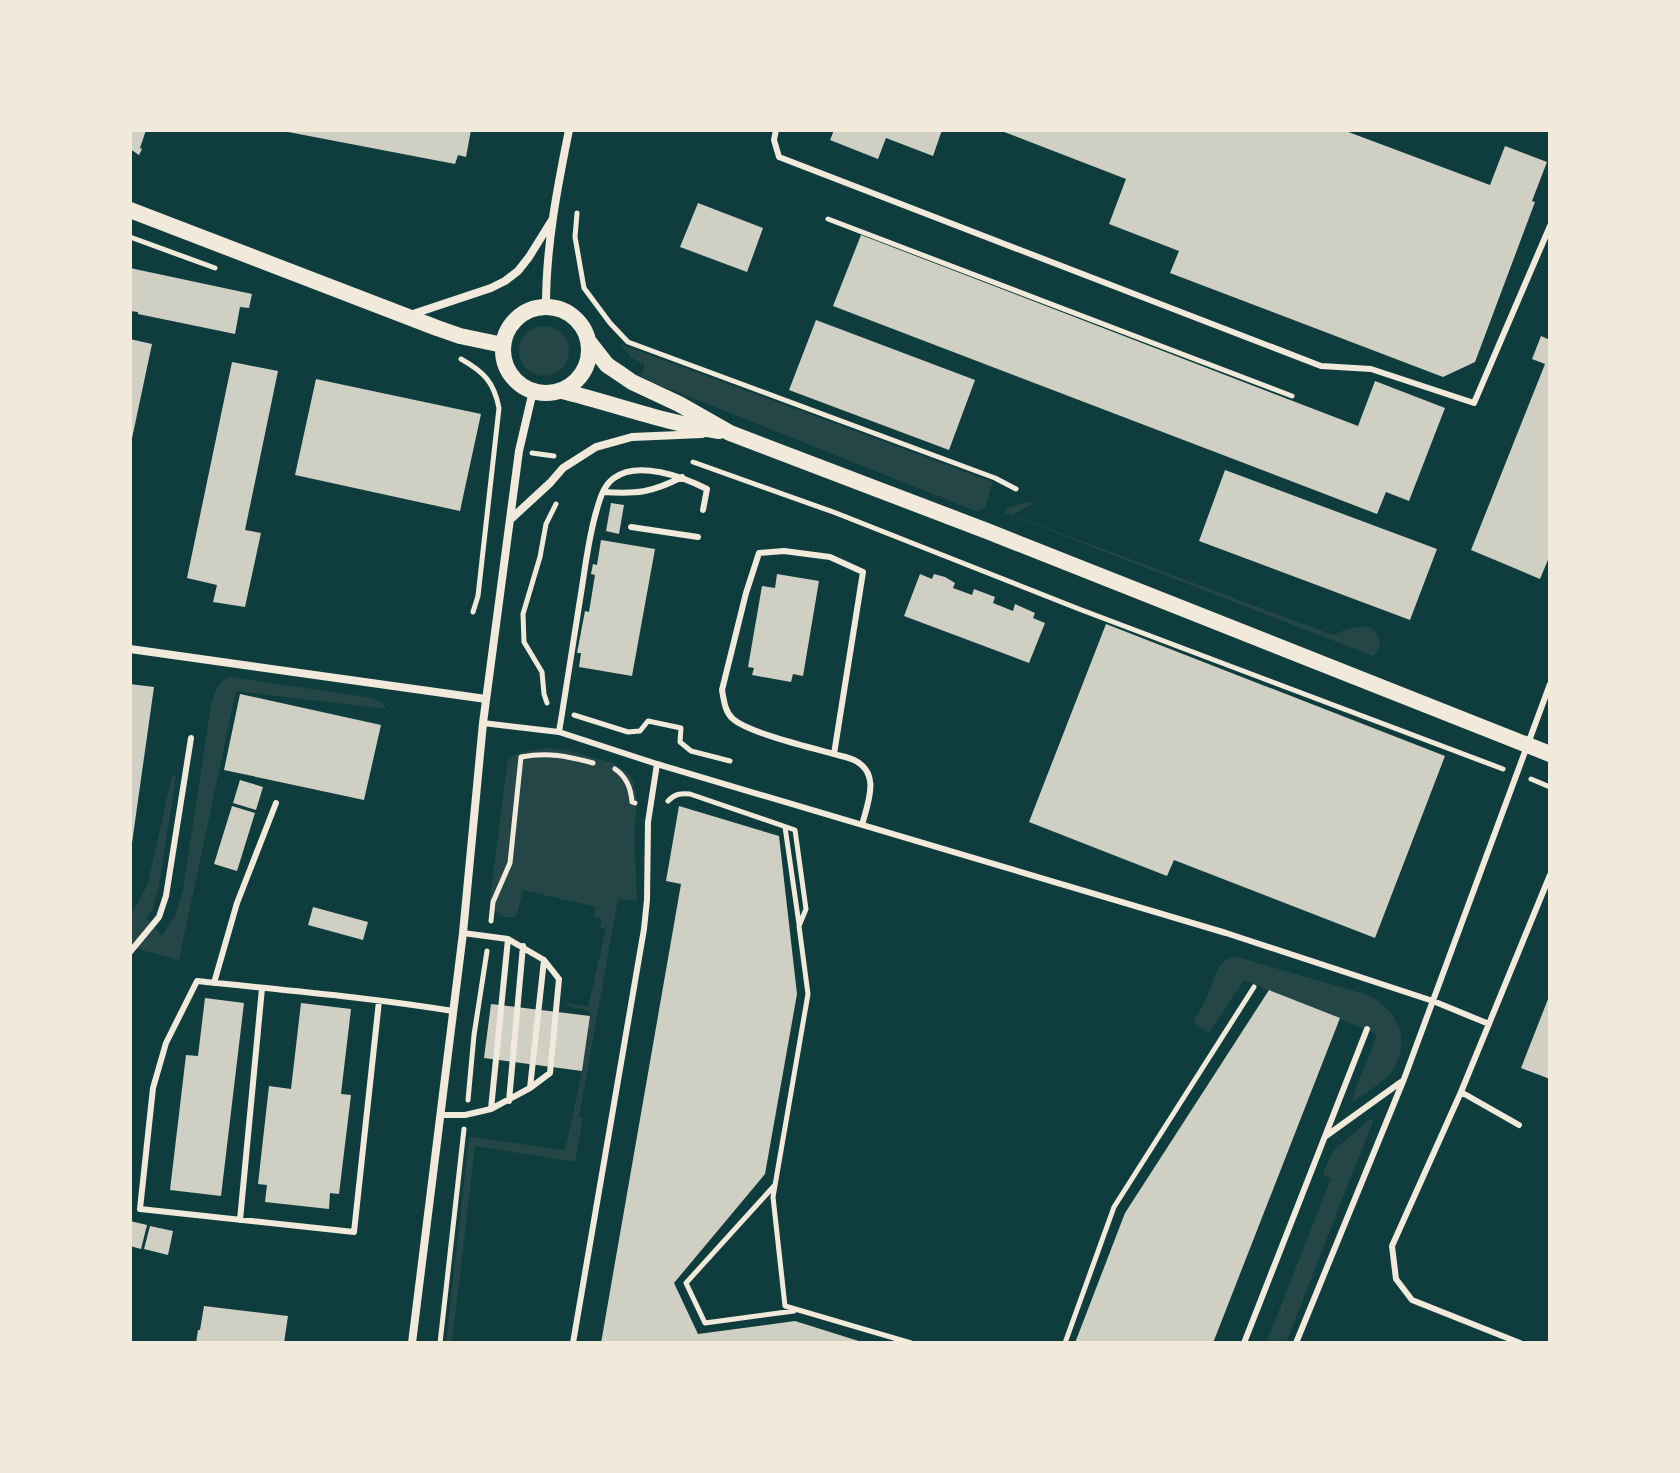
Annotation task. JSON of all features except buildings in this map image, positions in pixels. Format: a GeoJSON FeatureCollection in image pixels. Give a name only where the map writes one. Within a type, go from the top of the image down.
{"type":"FeatureCollection","features":[{"type":"Feature","properties":{"kind":"main road"},"geometry":{"type":"LineString","coordinates":[[130,210],[460,336],[503,345]]}},
{"type":"Feature","properties":{"kind":"main road"},"geometry":{"type":"LineString","coordinates":[[589,342],[589,357],[584,371],[575,383],[562,391],[547,394],[519,385],[509,374],[504,360],[503,345],[512,322],[533,308],[546,306],[561,309],[574,316],[607,365],[625,378],[730,433],[1550,754]]}},
{"type":"Feature","properties":{"kind":"main road"},"geometry":{"type":"LineString","coordinates":[[562,391],[613,403],[670,422],[730,433]]}},
{"type":"Feature","properties":{"kind":"street"},"geometry":{"type":"LineString","coordinates":[[546,306],[552,220],[569,130]]}},
{"type":"Feature","properties":{"kind":"street"},"geometry":{"type":"LineString","coordinates":[[406,316],[505,281],[523,264],[552,220]]}},
{"type":"Feature","properties":{"kind":"street"},"geometry":{"type":"LineString","coordinates":[[412,1343],[463,933],[486,699],[519,451],[533,391]]}},
{"type":"Feature","properties":{"kind":"street"},"geometry":{"type":"LineString","coordinates":[[511,518],[563,468],[596,447],[632,437],[730,433]]}},
{"type":"Feature","properties":{"kind":"street"},"geometry":{"type":"LineString","coordinates":[[130,649],[486,699]]}},
{"type":"Feature","properties":{"kind":"lane"},"geometry":{"type":"LineString","coordinates":[[776,130],[774,140],[779,157],[1321,366],[1371,369],[1474,403],[1550,226]]}},
{"type":"Feature","properties":{"kind":"lane"},"geometry":{"type":"LineString","coordinates":[[559,732],[596,510],[610,481],[618,475],[634,471],[660,471],[682,477],[707,489],[703,510]]}},
{"type":"Feature","properties":{"kind":"lane"},"geometry":{"type":"LineString","coordinates":[[603,492],[641,493],[682,477]]}},
{"type":"Feature","properties":{"kind":"lane"},"geometry":{"type":"LineString","coordinates":[[631,527],[698,537]]}},
{"type":"Feature","properties":{"kind":"lane"},"geometry":{"type":"LineString","coordinates":[[834,754],[863,572],[830,557],[784,551],[759,553],[722,690],[725,707],[733,719],[749,728],[834,754],[855,760],[868,772],[872,786],[862,825]]}},
{"type":"Feature","properties":{"kind":"lane"},"geometry":{"type":"LineString","coordinates":[[1296,1343],[1404,1079],[1550,684]]}},
{"type":"Feature","properties":{"kind":"lane"},"geometry":{"type":"LineString","coordinates":[[483,723],[559,732],[1226,933],[1433,1001],[1489,1024]]}},
{"type":"Feature","properties":{"kind":"lane"},"geometry":{"type":"LineString","coordinates":[[130,952],[159,917],[166,896],[191,738]]}},
{"type":"Feature","properties":{"kind":"lane"},"geometry":{"type":"LineString","coordinates":[[573,1343],[644,929],[648,822],[657,764]]}},
{"type":"Feature","properties":{"kind":"lane"},"geometry":{"type":"LineString","coordinates":[[214,983],[237,903],[276,803]]}},
{"type":"Feature","properties":{"kind":"lane"},"geometry":{"type":"LineString","coordinates":[[1520,1343],[1412,1300],[1396,1279],[1392,1246],[1461,1092],[1550,875]]}},
{"type":"Feature","properties":{"kind":"lane"},"geometry":{"type":"LineString","coordinates":[[440,1115],[465,1115],[491,1109],[509,1101],[550,1073],[559,979],[544,960],[523,946],[508,939],[463,933]]}},
{"type":"Feature","properties":{"kind":"lane"},"geometry":{"type":"LineString","coordinates":[[491,1109],[508,939]]}},
{"type":"Feature","properties":{"kind":"lane"},"geometry":{"type":"LineString","coordinates":[[509,1101],[523,946]]}},
{"type":"Feature","properties":{"kind":"lane"},"geometry":{"type":"LineString","coordinates":[[530,1088],[544,960]]}},
{"type":"Feature","properties":{"kind":"lane"},"geometry":{"type":"LineString","coordinates":[[379,1001],[354,1232],[140,1209],[153,1088],[166,1043],[197,981],[379,1001],[453,1011]]}},
{"type":"Feature","properties":{"kind":"lane"},"geometry":{"type":"LineString","coordinates":[[240,1220],[262,988]]}},
{"type":"Feature","properties":{"kind":"lane"},"geometry":{"type":"LineString","coordinates":[[1244,1343],[1367,1029]]}},
{"type":"Feature","properties":{"kind":"lane"},"geometry":{"type":"LineString","coordinates":[[1323,1138],[1404,1079]]}},
{"type":"Feature","properties":{"kind":"lane"},"geometry":{"type":"LineString","coordinates":[[1461,1092],[1519,1125]]}},
{"type":"Feature","properties":{"kind":"path"},"geometry":{"type":"LineString","coordinates":[[577,213],[575,237],[584,288],[628,342],[980,472],[1016,489]]}},
{"type":"Feature","properties":{"kind":"path"},"geometry":{"type":"LineString","coordinates":[[828,219],[1292,396]]}},
{"type":"Feature","properties":{"kind":"path"},"geometry":{"type":"LineString","coordinates":[[130,237],[223,271]]}},
{"type":"Feature","properties":{"kind":"path"},"geometry":{"type":"LineString","coordinates":[[461,359],[478,369],[494,388],[499,408],[478,596],[473,612]]}},
{"type":"Feature","properties":{"kind":"path"},"geometry":{"type":"LineString","coordinates":[[495,447],[555,456],[562,449]]}},
{"type":"Feature","properties":{"kind":"path"},"geometry":{"type":"LineString","coordinates":[[683,460],[836,513],[1079,609],[1550,787]]}},
{"type":"Feature","properties":{"kind":"path"},"geometry":{"type":"LineString","coordinates":[[560,498],[546,524],[522,627],[524,642],[542,672],[548,704],[628,732],[640,731],[648,721],[681,728],[680,742],[691,751],[730,761]]}},
{"type":"Feature","properties":{"kind":"path"},"geometry":{"type":"LineString","coordinates":[[664,808],[674,795],[690,794],[795,830],[806,909],[799,926],[808,994],[773,1197],[785,1306],[911,1343]]}},
{"type":"Feature","properties":{"kind":"path"},"geometry":{"type":"LineString","coordinates":[[1065,1343],[1114,1207],[1254,987]]}},
{"type":"Feature","properties":{"kind":"path"},"geometry":{"type":"LineString","coordinates":[[775,1185],[686,1283],[705,1323],[799,1311]]}},
{"type":"Feature","properties":{"kind":"shaded area"},"geometry":{"type":"Polygon","coordinates":[[[544,326],[562,333],[569,351],[562,369],[544,376],[526,369],[519,351],[526,333],[544,326]]]}},
{"type":"Feature","properties":{"kind":"shaded area"},"geometry":{"type":"Polygon","coordinates":[[[620,344],[993,482],[985,508],[973,510],[652,382],[641,376],[645,365],[631,357],[620,344]]]}},
{"type":"Feature","properties":{"kind":"shaded area"},"geometry":{"type":"Polygon","coordinates":[[[1026,502],[1035,503],[1012,515],[1333,635],[1356,627],[1370,628],[1379,639],[1380,649],[1373,656],[1005,513],[1008,508],[1026,502]]]}},
{"type":"Feature","properties":{"kind":"shaded area"},"geometry":{"type":"Polygon","coordinates":[[[231,677],[373,698],[386,709],[236,691],[179,960],[130,947],[130,916],[147,886],[174,775],[159,885],[153,909],[146,918],[162,936],[175,916],[183,890],[211,705],[220,684],[231,677]]]}},
{"type":"Feature","properties":{"kind":"shaded area"},"geometry":{"type":"Polygon","coordinates":[[[545,748],[566,750],[613,763],[633,780],[637,803],[634,835],[637,899],[618,899],[579,1117],[583,1118],[575,1162],[475,1146],[452,1343],[446,1343],[469,1137],[565,1150],[591,1011],[567,1006],[568,1003],[588,1007],[606,929],[600,928],[602,919],[594,917],[596,907],[523,890],[515,917],[504,917],[489,906],[508,758],[545,748]]]}},
{"type":"Feature","properties":{"kind":"shaded area"},"geometry":{"type":"Polygon","coordinates":[[[1234,956],[1368,995],[1378,1001],[1394,1017],[1401,1037],[1399,1058],[1393,1070],[1353,1102],[1377,1034],[1244,980],[1209,1033],[1193,1022],[1218,968],[1234,956]]]}},
{"type":"Feature","properties":{"kind":"shaded area"},"geometry":{"type":"Polygon","coordinates":[[[1370,1119],[1373,1121],[1286,1343],[1266,1343],[1331,1179],[1323,1173],[1333,1151],[1370,1119]]]}}]}
